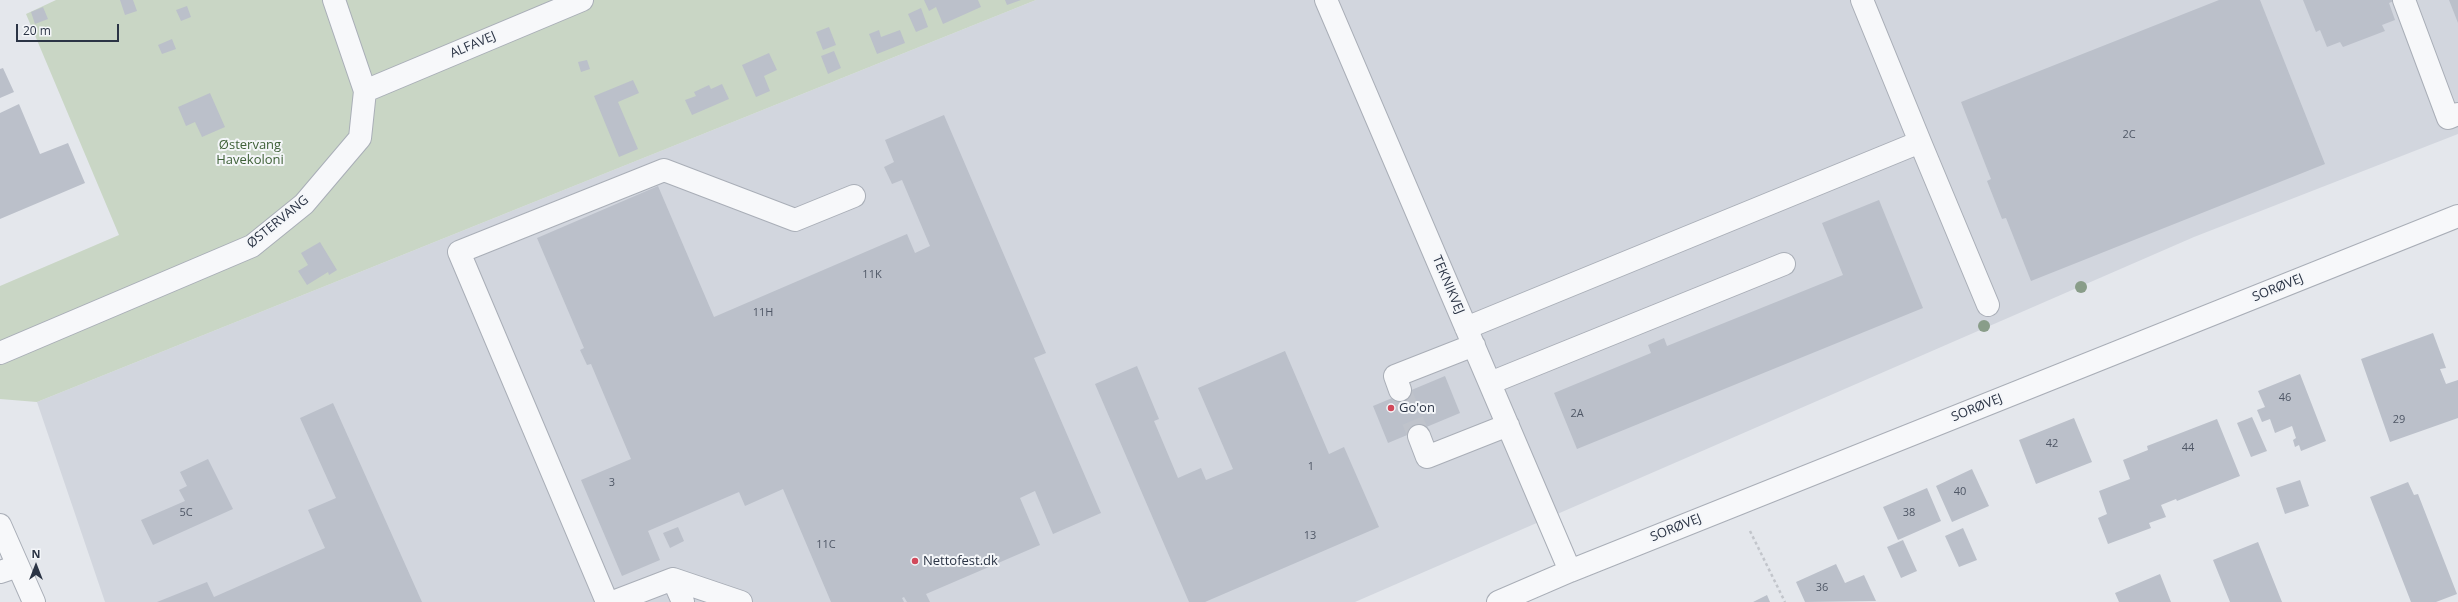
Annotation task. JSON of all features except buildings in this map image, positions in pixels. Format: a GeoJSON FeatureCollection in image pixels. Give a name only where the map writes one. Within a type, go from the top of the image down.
{"type":"FeatureCollection","features":[{"type":"Feature","properties":{"kind":"street","name":"ØSTERVANG"},"geometry":{"type":"LineString","coordinates":[[0,353],[252,246],[304,204],[360,138],[364,91],[334,0]]}},
{"type":"Feature","properties":{"kind":"street","name":"ALFAVEJ"},"geometry":{"type":"LineString","coordinates":[[364,91],[582,0]]}},
{"type":"Feature","properties":{"kind":"street","name":"TEKNIKVEJ"},"geometry":{"type":"LineString","coordinates":[[1326,0],[1570,571]]}},
{"type":"Feature","properties":{"kind":"street"},"geometry":{"type":"LineString","coordinates":[[1862,0],[1988,305]]}},
{"type":"Feature","properties":{"kind":"street"},"geometry":{"type":"LineString","coordinates":[[2404,0],[2448,118],[2458,114]]}},
{"type":"Feature","properties":{"kind":"street"},"geometry":{"type":"LineString","coordinates":[[1400,390],[1395,376],[1470,337],[1920,142]]}},
{"type":"Feature","properties":{"kind":"street"},"geometry":{"type":"LineString","coordinates":[[607,602],[459,252],[664,170],[795,220],[854,196]]}},
{"type":"Feature","properties":{"kind":"street","name":"SORØVEJ"},"geometry":{"type":"LineString","coordinates":[[1498,602],[1570,571],[2458,216]]}},
{"type":"Feature","properties":{"kind":"street"},"geometry":{"type":"LineString","coordinates":[[1490,383],[1784,264]]}},
{"type":"Feature","properties":{"kind":"street"},"geometry":{"type":"LineString","coordinates":[[1418,436],[1427,457],[1508,425]]}},
{"type":"Feature","properties":{"kind":"street"},"geometry":{"type":"LineString","coordinates":[[0,525],[9,569],[34,602]]}},
{"type":"Feature","properties":{"kind":"street"},"geometry":{"type":"LineString","coordinates":[[673,579],[683,602]]}},
{"type":"Feature","properties":{"kind":"street"},"geometry":{"type":"LineString","coordinates":[[613,602],[673,579],[741,602]]}},
{"type":"Feature","properties":{"kind":"path"},"geometry":{"type":"LineString","coordinates":[[1737,504],[1785,602]]}},
{"type":"Feature","properties":{"kind":"shaded area"},"geometry":{"type":"Polygon","coordinates":[[[1036,0],[2458,0],[2458,134],[2194,237],[1355,602],[105,602],[37,402],[1036,0]]]}},
{"type":"Feature","properties":{"kind":"green space","name":"Østervang Havekoloni"},"geometry":{"type":"Polygon","coordinates":[[[56,0],[1036,0],[37,402],[0,399],[0,286],[119,235],[26,14],[56,0]]]}},
{"type":"Feature","properties":{"kind":"tunnel"},"geometry":{"type":"LineString","coordinates":[[1400,390],[1419,436]]}},
{"type":"Feature","properties":{"kind":"place","name":"Go'on"},"geometry":{"type":"Point","coordinates":[1391,408]}},
{"type":"Feature","properties":{"kind":"place","name":"Nettofest.dk"},"geometry":{"type":"Point","coordinates":[915,561]}}]}
